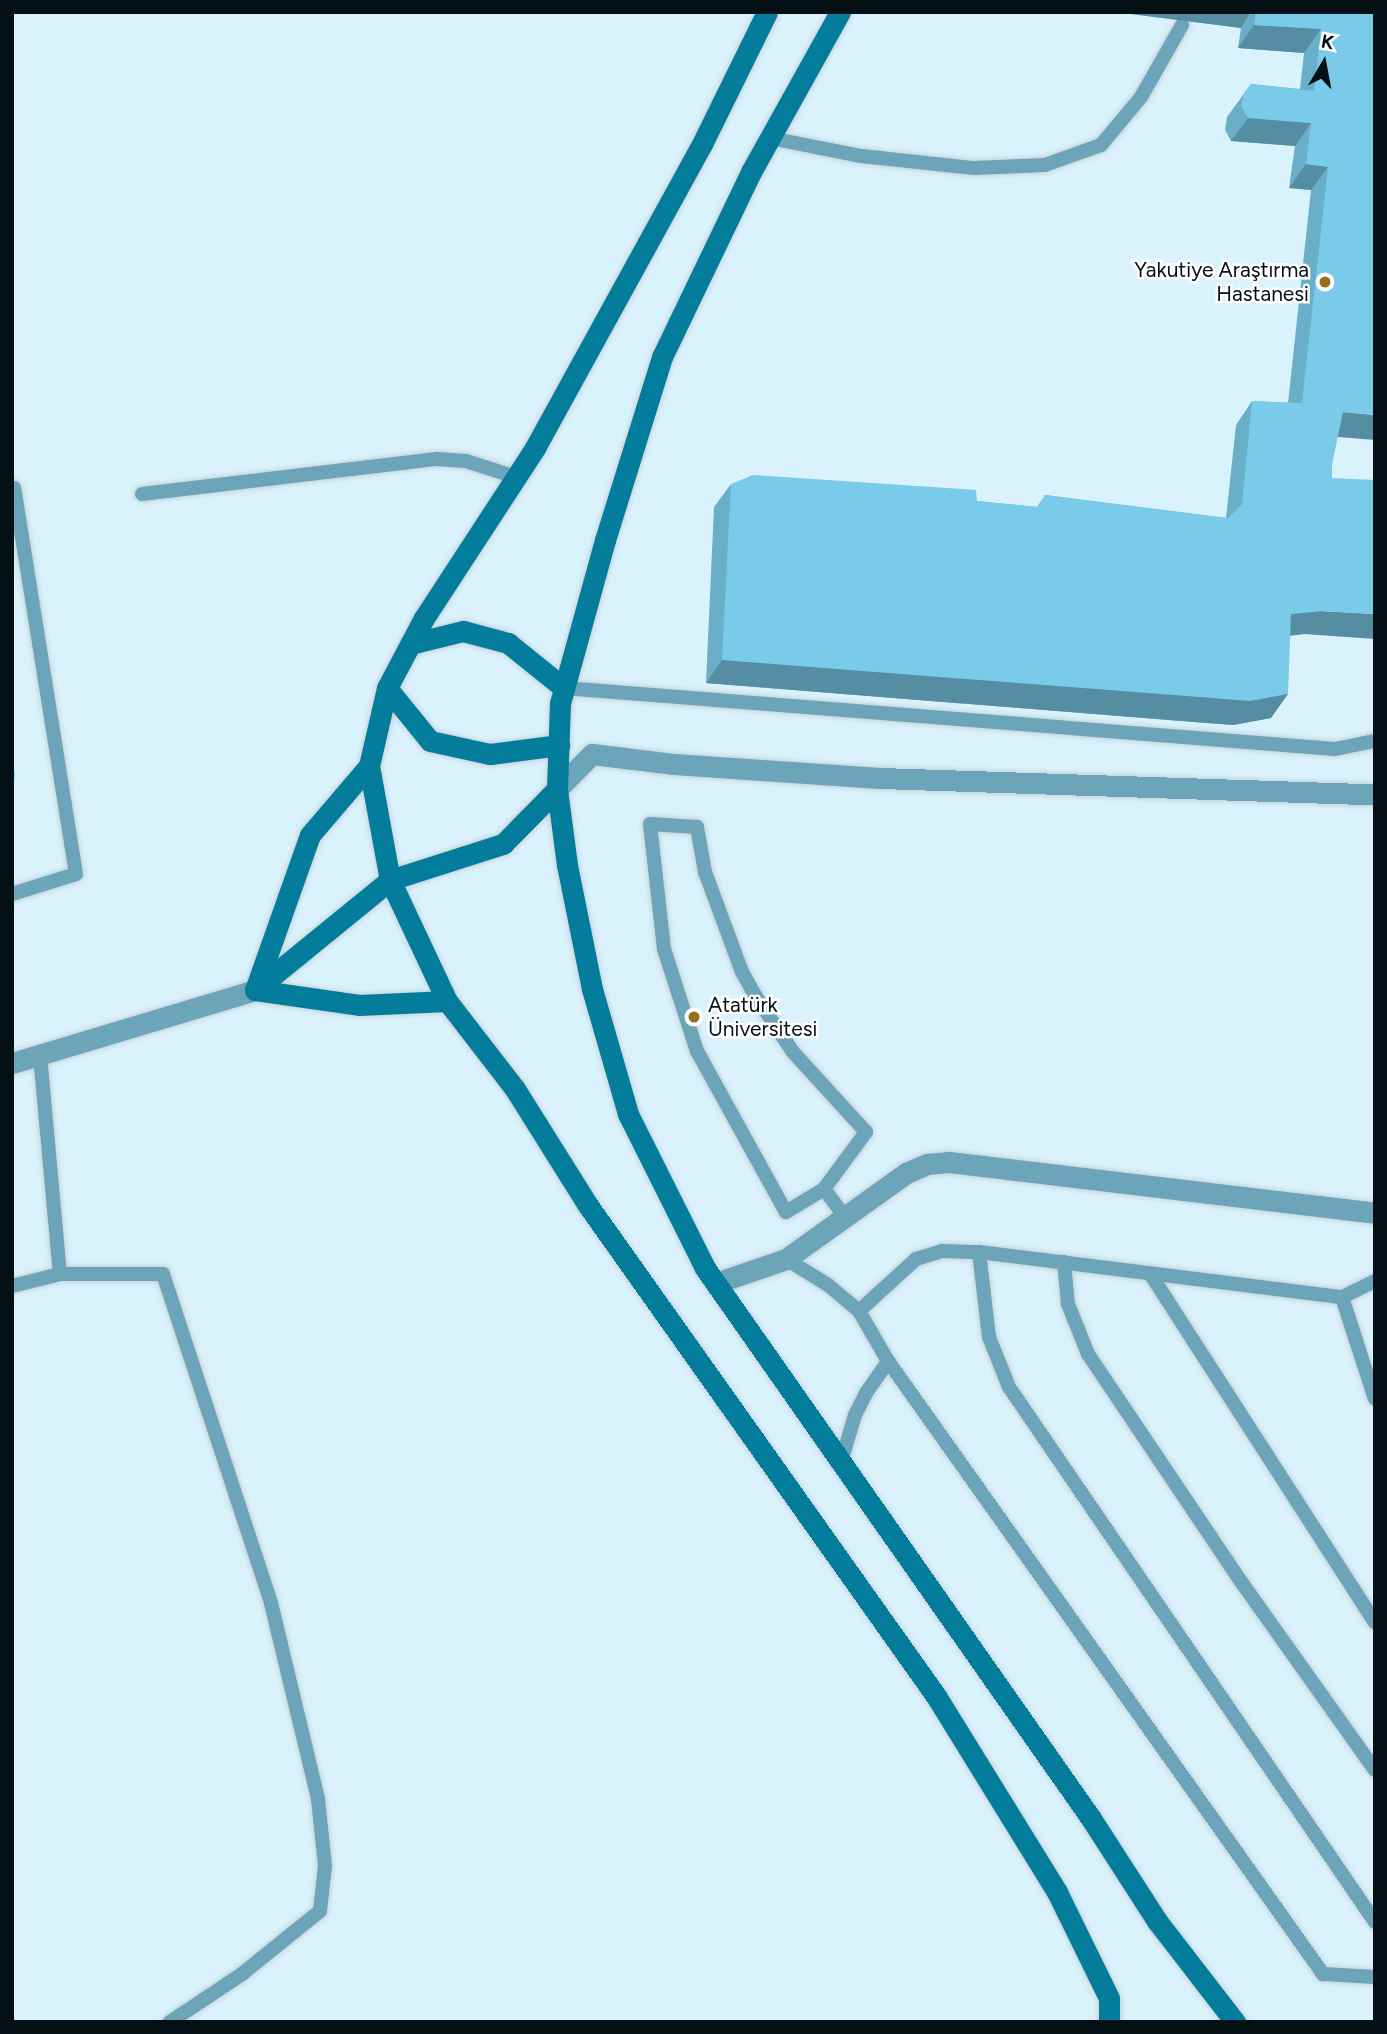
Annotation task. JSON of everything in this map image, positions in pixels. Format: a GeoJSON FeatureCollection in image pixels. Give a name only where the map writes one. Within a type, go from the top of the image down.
{"type":"FeatureCollection","features":[{"type":"Feature","properties":{"kind":"main road"},"geometry":{"type":"LineString","coordinates":[[767,12],[702,144],[542,436],[410,644],[387,688],[369,766],[390,880],[447,1001],[515,1089],[587,1204],[936,1696],[1057,1892],[1109,1998],[1109,2022]]}},
{"type":"Feature","properties":{"kind":"main road"},"geometry":{"type":"LineString","coordinates":[[841,12],[770,138],[662,357],[605,540],[561,703],[557,789],[567,865],[592,989],[628,1114],[705,1268],[1090,1817],[1157,1921],[1235,2022]]}},
{"type":"Feature","properties":{"kind":"main road"},"geometry":{"type":"LineString","coordinates":[[410,644],[463,631],[508,643],[564,688]]}},
{"type":"Feature","properties":{"kind":"main road"},"geometry":{"type":"LineString","coordinates":[[387,688],[430,741],[490,754],[559,745]]}},
{"type":"Feature","properties":{"kind":"main road"},"geometry":{"type":"LineString","coordinates":[[255,990],[310,835],[369,766]]}},
{"type":"Feature","properties":{"kind":"main road"},"geometry":{"type":"LineString","coordinates":[[255,990],[390,880],[503,844],[557,789]]}},
{"type":"Feature","properties":{"kind":"main road"},"geometry":{"type":"LineString","coordinates":[[255,990],[359,1005],[447,1001]]}},
{"type":"Feature","properties":{"kind":"street"},"geometry":{"type":"LineString","coordinates":[[559,745],[592,754],[674,764],[880,778],[1375,794]]}},
{"type":"Feature","properties":{"kind":"street"},"geometry":{"type":"LineString","coordinates":[[557,789],[592,754]]}},
{"type":"Feature","properties":{"kind":"street"},"geometry":{"type":"LineString","coordinates":[[12,1063],[255,990]]}},
{"type":"Feature","properties":{"kind":"street"},"geometry":{"type":"LineString","coordinates":[[716,1283],[786,1259],[906,1173],[927,1164],[949,1162],[1375,1213]]}},
{"type":"Feature","properties":{"kind":"lane"},"geometry":{"type":"LineString","coordinates":[[770,138],[861,156],[974,168],[1045,165],[1101,145],[1141,97],[1182,25]]}},
{"type":"Feature","properties":{"kind":"lane"},"geometry":{"type":"LineString","coordinates":[[142,494],[437,459],[466,461],[516,477]]}},
{"type":"Feature","properties":{"kind":"lane"},"geometry":{"type":"LineString","coordinates":[[12,894],[76,874],[14,488]]}},
{"type":"Feature","properties":{"kind":"lane"},"geometry":{"type":"LineString","coordinates":[[564,688],[1335,749],[1375,741]]}},
{"type":"Feature","properties":{"kind":"lane"},"geometry":{"type":"LineString","coordinates":[[650,824],[697,827],[705,873],[742,972],[755,997],[793,1052],[866,1132],[824,1189],[786,1212],[696,1051],[664,949],[650,824]]}},
{"type":"Feature","properties":{"kind":"lane"},"geometry":{"type":"LineString","coordinates":[[40,1055],[60,1274]]}},
{"type":"Feature","properties":{"kind":"lane"},"geometry":{"type":"LineString","coordinates":[[824,1189],[845,1217]]}},
{"type":"Feature","properties":{"kind":"lane"},"geometry":{"type":"LineString","coordinates":[[859,1311],[916,1259],[942,1251],[979,1252],[1342,1297],[1375,1282]]}},
{"type":"Feature","properties":{"kind":"lane"},"geometry":{"type":"LineString","coordinates":[[979,1252],[989,1337],[1009,1387],[1375,1922]]}},
{"type":"Feature","properties":{"kind":"lane"},"geometry":{"type":"LineString","coordinates":[[786,1259],[828,1285],[859,1311],[888,1361],[1323,1974],[1375,1977]]}},
{"type":"Feature","properties":{"kind":"lane"},"geometry":{"type":"LineString","coordinates":[[1063,1262],[1068,1304],[1088,1354],[1242,1583],[1375,1770]]}},
{"type":"Feature","properties":{"kind":"lane"},"geometry":{"type":"LineString","coordinates":[[12,1286],[60,1274],[163,1274],[271,1603],[318,1799],[325,1866],[320,1911],[242,1974],[170,2022]]}},
{"type":"Feature","properties":{"kind":"lane"},"geometry":{"type":"LineString","coordinates":[[1150,1275],[1375,1622]]}},
{"type":"Feature","properties":{"kind":"lane"},"geometry":{"type":"LineString","coordinates":[[1342,1297],[1375,1399]]}},
{"type":"Feature","properties":{"kind":"lane"},"geometry":{"type":"LineString","coordinates":[[841,1462],[855,1415],[888,1361]]}},
{"type":"Feature","properties":{"kind":"shaded area","name":"Atatürk Üniversitesi"},"geometry":{"type":"Polygon","coordinates":[[[12,12],[1375,12],[1375,2022],[12,2022],[12,12]]]}},
{"type":"Feature","properties":{"kind":"building"},"geometry":{"type":"Polygon","coordinates":[[[1256,12],[1375,12],[1375,415],[1343,412],[1332,464],[1332,478],[1375,480],[1375,614],[1320,611],[1291,614],[1288,694],[1250,701],[722,660],[731,484],[753,475],[976,490],[977,501],[1038,507],[1045,495],[1228,518],[1242,504],[1252,401],[1302,403],[1328,167],[1306,164],[1311,123],[1248,118],[1241,106],[1244,93],[1251,84],[1314,91],[1321,29],[1254,25],[1256,12]]]}},
{"type":"Feature","properties":{"kind":"building"},"geometry":{"type":"Polygon","coordinates":[[[12,766],[15,773],[12,800],[12,766]]]}},
{"type":"Feature","properties":{"kind":"place","name":"Yakutiye Araştırma Hastanesi"},"geometry":{"type":"Point","coordinates":[1325,282]}},
{"type":"Feature","properties":{"kind":"place","name":"Atatürk Üniversitesi"},"geometry":{"type":"Point","coordinates":[694,1017]}}]}
